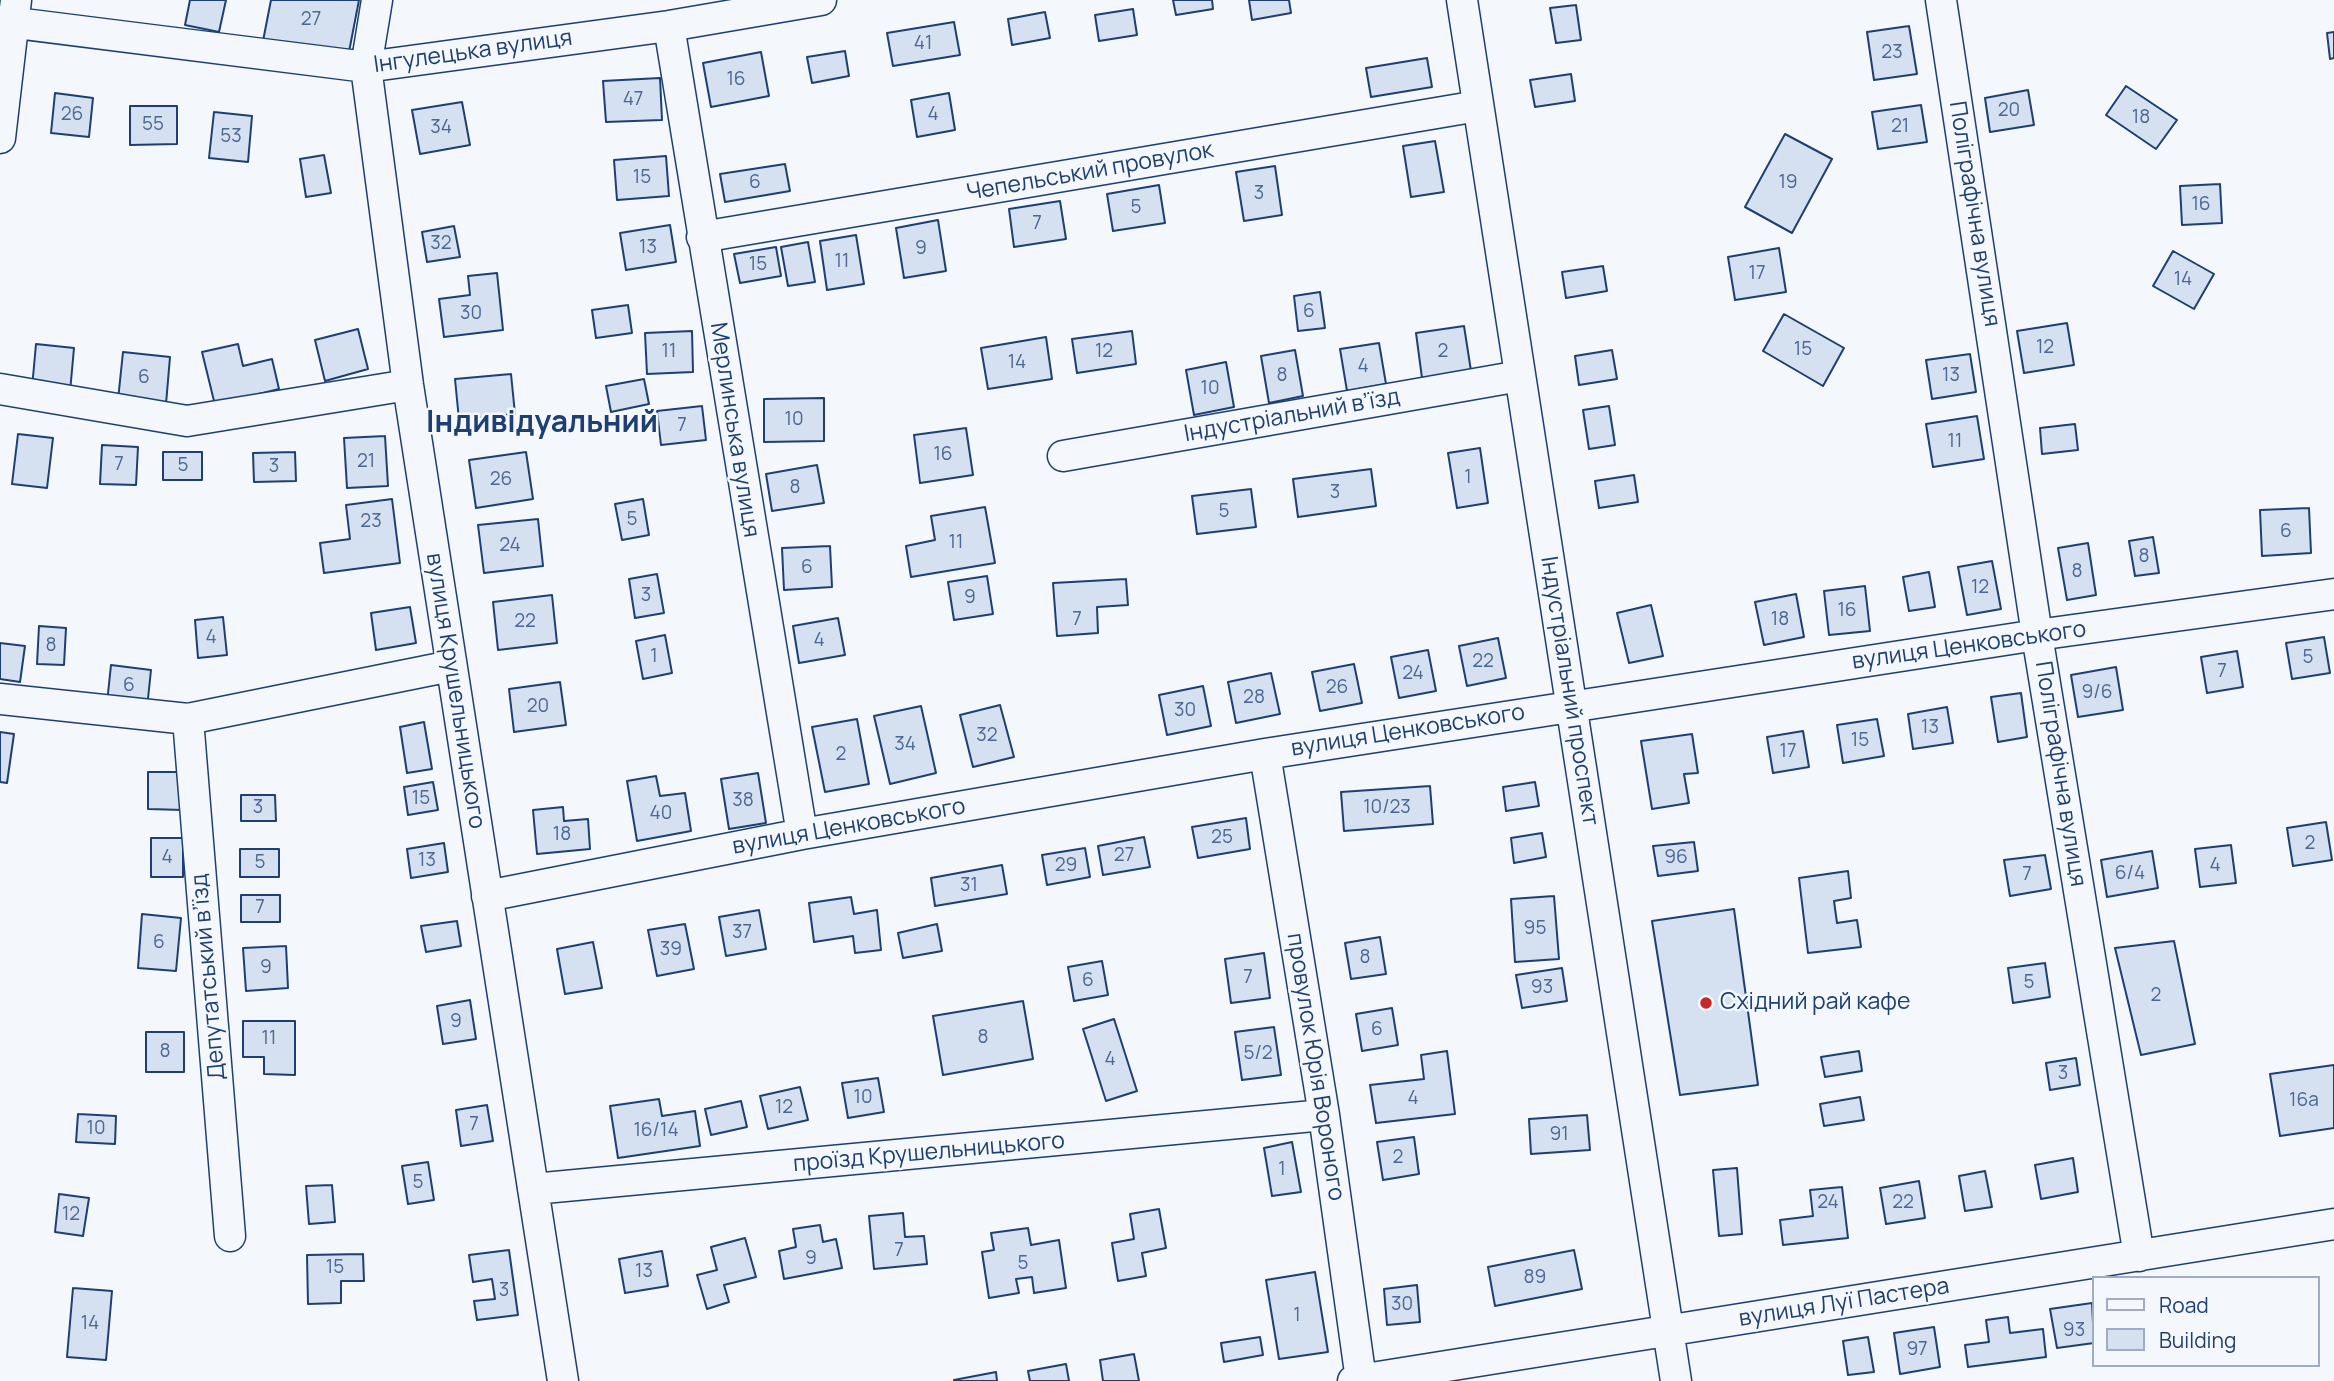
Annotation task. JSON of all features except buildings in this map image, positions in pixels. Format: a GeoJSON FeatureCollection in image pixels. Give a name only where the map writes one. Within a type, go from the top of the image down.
{"type":"FeatureCollection","features":[{"type":"Feature","properties":{"kind":"street","name":"вулиця Крушельницького"},"geometry":{"type":"LineString","coordinates":[[377,0],[366,68],[408,385],[564,1381]]}},
{"type":"Feature","properties":{"kind":"street","name":"Інгулецька вулиця"},"geometry":{"type":"LineString","coordinates":[[9,15],[366,68],[669,26],[821,0]]}},
{"type":"Feature","properties":{"kind":"street","name":"Індустріальний проспект"},"geometry":{"type":"LineString","coordinates":[[1462,0],[1676,1381]]}},
{"type":"Feature","properties":{"kind":"street","name":"Поліграфічна вулиця"},"geometry":{"type":"LineString","coordinates":[[1941,0],[2037,635],[2139,1256]]}},
{"type":"Feature","properties":{"kind":"street"},"geometry":{"type":"LineString","coordinates":[[0,138],[9,15]]}},
{"type":"Feature","properties":{"kind":"street","name":"Мерлинська вулиця"},"geometry":{"type":"LineString","coordinates":[[669,26],[802,834]]}},
{"type":"Feature","properties":{"kind":"street","name":"Чепельський провулок"},"geometry":{"type":"LineString","coordinates":[[702,237],[1478,106]]}},
{"type":"Feature","properties":{"kind":"street","name":"Індустріальний в’їзд"},"geometry":{"type":"LineString","coordinates":[[1063,456],[1520,376]]}},
{"type":"Feature","properties":{"kind":"street"},"geometry":{"type":"LineString","coordinates":[[0,389],[187,421],[408,385]]}},
{"type":"Feature","properties":{"kind":"street","name":"вулиця Ценковського"},"geometry":{"type":"LineString","coordinates":[[487,896],[802,834],[1265,754],[2037,635],[2334,594]]}},
{"type":"Feature","properties":{"kind":"street"},"geometry":{"type":"LineString","coordinates":[[0,699],[188,719],[451,666]]}},
{"type":"Feature","properties":{"kind":"street","name":"Депутатський в’їзд"},"geometry":{"type":"LineString","coordinates":[[188,719],[230,1236]]}},
{"type":"Feature","properties":{"kind":"street","name":"провулок Юрія Вороного"},"geometry":{"type":"LineString","coordinates":[[1265,754],[1324,1115],[1357,1380]]}},
{"type":"Feature","properties":{"kind":"street","name":"проїзд Крушельницького"},"geometry":{"type":"LineString","coordinates":[[533,1189],[1324,1115]]}},
{"type":"Feature","properties":{"kind":"street","name":"вулиця Луї Пастера"},"geometry":{"type":"LineString","coordinates":[[1357,1380],[2334,1224]]}},
{"type":"Feature","properties":{"kind":"place","name":"Східний рай кафе"},"geometry":{"type":"Point","coordinates":[1706,1003]}},
{"type":"Feature","properties":{"kind":"district","name":"Індивідуальний"},"geometry":{"type":"Point","coordinates":[542,424]}}]}
